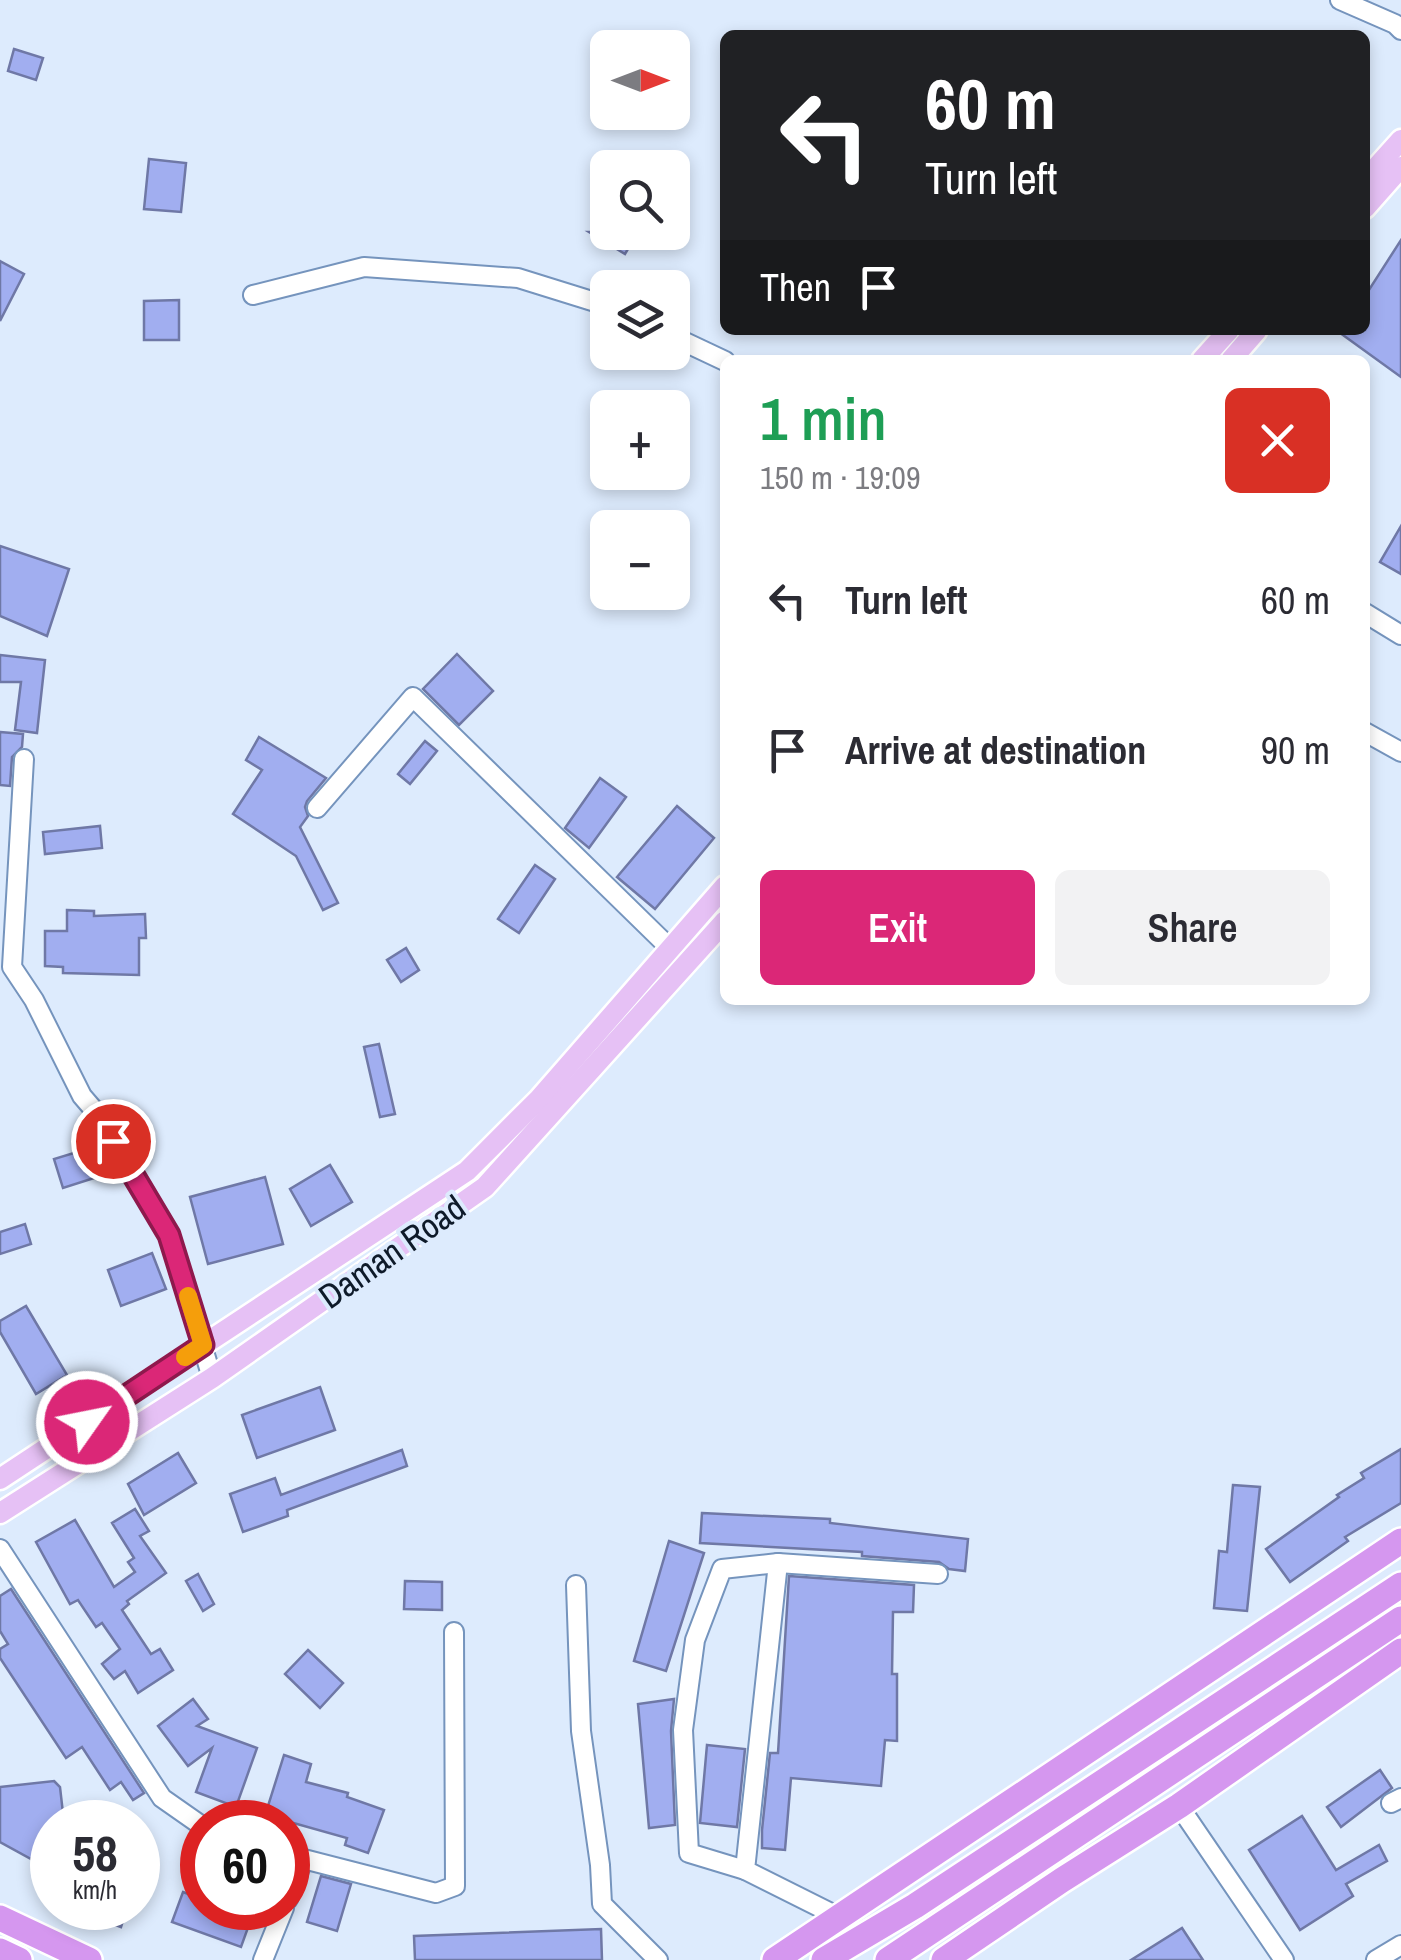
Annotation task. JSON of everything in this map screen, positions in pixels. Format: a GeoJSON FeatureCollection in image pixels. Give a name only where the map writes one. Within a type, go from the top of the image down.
{"type":"FeatureCollection","features":[{"type":"Feature","properties":{"kind":"highway"},"geometry":{"type":"LineString","coordinates":[[776,1960],[1401,1541]]}},
{"type":"Feature","properties":{"kind":"highway"},"geometry":{"type":"LineString","coordinates":[[824,1960],[915,1906],[1401,1584]]}},
{"type":"Feature","properties":{"kind":"highway"},"geometry":{"type":"LineString","coordinates":[[888,1960],[1401,1620]]}},
{"type":"Feature","properties":{"kind":"highway"},"geometry":{"type":"LineString","coordinates":[[944,1960],[1179,1806],[1401,1651]]}},
{"type":"Feature","properties":{"kind":"highway"},"geometry":{"type":"LineString","coordinates":[[0,1918],[89,1960]]}},
{"type":"Feature","properties":{"kind":"highway"},"geometry":{"type":"LineString","coordinates":[[0,1952],[19,1960]]}},
{"type":"Feature","properties":{"kind":"main road"},"geometry":{"type":"LineString","coordinates":[[1370,174],[1401,140]]}},
{"type":"Feature","properties":{"kind":"main road"},"geometry":{"type":"LineString","coordinates":[[1370,202],[1401,167]]}},
{"type":"Feature","properties":{"kind":"main road"},"geometry":{"type":"LineString","coordinates":[[1207,355],[1225,335]]}},
{"type":"Feature","properties":{"kind":"main road"},"geometry":{"type":"LineString","coordinates":[[1235,355],[1253,335]]}},
{"type":"Feature","properties":{"kind":"main road"},"geometry":{"type":"LineString","coordinates":[[0,1479],[467,1171],[539,1099],[720,892]]}},
{"type":"Feature","properties":{"kind":"main road","name":"Daman Road"},"geometry":{"type":"LineString","coordinates":[[0,1513],[212,1378],[485,1187],[720,927]]}},
{"type":"Feature","properties":{"kind":"street"},"geometry":{"type":"LineString","coordinates":[[1340,0],[1401,30]]}},
{"type":"Feature","properties":{"kind":"street"},"geometry":{"type":"LineString","coordinates":[[253,295],[364,267],[518,278],[590,300]]}},
{"type":"Feature","properties":{"kind":"street"},"geometry":{"type":"LineString","coordinates":[[690,344],[720,359]]}},
{"type":"Feature","properties":{"kind":"street"},"geometry":{"type":"LineString","coordinates":[[1370,616],[1401,635]]}},
{"type":"Feature","properties":{"kind":"street"},"geometry":{"type":"LineString","coordinates":[[316,808],[414,698],[686,965]]}},
{"type":"Feature","properties":{"kind":"street"},"geometry":{"type":"LineString","coordinates":[[1370,735],[1401,752]]}},
{"type":"Feature","properties":{"kind":"street"},"geometry":{"type":"LineString","coordinates":[[24,759],[12,967],[34,1000],[82,1096],[169,1235],[212,1378]]}},
{"type":"Feature","properties":{"kind":"street"},"geometry":{"type":"LineString","coordinates":[[0,1549],[162,1798],[180,1811]]}},
{"type":"Feature","properties":{"kind":"street"},"geometry":{"type":"LineString","coordinates":[[839,1917],[746,1870],[688,1853],[682,1730],[694,1640],[722,1568],[778,1564],[938,1574]]}},
{"type":"Feature","properties":{"kind":"street"},"geometry":{"type":"LineString","coordinates":[[746,1870],[778,1564]]}},
{"type":"Feature","properties":{"kind":"street"},"geometry":{"type":"LineString","coordinates":[[576,1585],[581,1731],[602,1904],[658,1960]]}},
{"type":"Feature","properties":{"kind":"street"},"geometry":{"type":"LineString","coordinates":[[310,1862],[436,1893],[455,1886],[454,1632]]}},
{"type":"Feature","properties":{"kind":"street"},"geometry":{"type":"LineString","coordinates":[[1179,1806],[1284,1960]]}},
{"type":"Feature","properties":{"kind":"street"},"geometry":{"type":"LineString","coordinates":[[263,1960],[275,1930]]}},
{"type":"Feature","properties":{"kind":"street"},"geometry":{"type":"LineString","coordinates":[[1376,1960],[1401,1945]]}},
{"type":"Feature","properties":{"kind":"building"},"geometry":{"type":"Polygon","coordinates":[[[14,49],[43,58],[36,80],[8,71],[14,49]]]}},
{"type":"Feature","properties":{"kind":"building"},"geometry":{"type":"Polygon","coordinates":[[[149,159],[186,163],[181,212],[144,209],[149,159]]]}},
{"type":"Feature","properties":{"kind":"building"},"geometry":{"type":"Polygon","coordinates":[[[1401,240],[1401,377],[1343,335],[1370,335],[1370,288],[1401,240]]]}},
{"type":"Feature","properties":{"kind":"building"},"geometry":{"type":"Polygon","coordinates":[[[0,261],[24,274],[0,321],[0,261]]]}},
{"type":"Feature","properties":{"kind":"building"},"geometry":{"type":"Polygon","coordinates":[[[179,300],[179,340],[144,340],[144,301],[179,300]]]}},
{"type":"Feature","properties":{"kind":"building"},"geometry":{"type":"Polygon","coordinates":[[[1401,526],[1401,574],[1380,562],[1401,526]]]}},
{"type":"Feature","properties":{"kind":"building"},"geometry":{"type":"Polygon","coordinates":[[[0,546],[69,569],[47,636],[0,616],[0,546]]]}},
{"type":"Feature","properties":{"kind":"building"},"geometry":{"type":"Polygon","coordinates":[[[457,654],[493,691],[459,725],[423,689],[457,654]]]}},
{"type":"Feature","properties":{"kind":"building"},"geometry":{"type":"Polygon","coordinates":[[[0,655],[45,660],[37,733],[15,730],[21,682],[0,682],[0,655]]]}},
{"type":"Feature","properties":{"kind":"building"},"geometry":{"type":"Polygon","coordinates":[[[0,732],[23,734],[22,747],[12,757],[10,786],[0,785],[0,732]]]}},
{"type":"Feature","properties":{"kind":"building"},"geometry":{"type":"Polygon","coordinates":[[[259,737],[326,778],[307,801],[308,816],[300,827],[338,903],[323,910],[296,856],[233,814],[262,770],[246,760],[259,737]]]}},
{"type":"Feature","properties":{"kind":"building"},"geometry":{"type":"Polygon","coordinates":[[[425,741],[437,751],[410,784],[398,774],[425,741]]]}},
{"type":"Feature","properties":{"kind":"building"},"geometry":{"type":"Polygon","coordinates":[[[600,778],[626,797],[589,848],[565,828],[600,778]]]}},
{"type":"Feature","properties":{"kind":"building"},"geometry":{"type":"Polygon","coordinates":[[[677,806],[714,838],[655,909],[617,877],[677,806]]]}},
{"type":"Feature","properties":{"kind":"building"},"geometry":{"type":"Polygon","coordinates":[[[100,826],[102,848],[45,854],[43,832],[100,826]]]}},
{"type":"Feature","properties":{"kind":"building"},"geometry":{"type":"Polygon","coordinates":[[[535,865],[555,879],[519,933],[498,919],[535,865]]]}},
{"type":"Feature","properties":{"kind":"building"},"geometry":{"type":"Polygon","coordinates":[[[67,910],[94,911],[94,916],[145,914],[146,938],[139,938],[139,975],[63,973],[63,967],[45,966],[45,931],[67,931],[67,910]]]}},
{"type":"Feature","properties":{"kind":"building"},"geometry":{"type":"Polygon","coordinates":[[[406,948],[419,970],[401,982],[387,960],[406,948]]]}},
{"type":"Feature","properties":{"kind":"building"},"geometry":{"type":"Polygon","coordinates":[[[379,1044],[395,1114],[380,1117],[364,1047],[379,1044]]]}},
{"type":"Feature","properties":{"kind":"building"},"geometry":{"type":"Polygon","coordinates":[[[100,1145],[116,1171],[63,1188],[54,1159],[100,1145]]]}},
{"type":"Feature","properties":{"kind":"building"},"geometry":{"type":"Polygon","coordinates":[[[330,1165],[352,1202],[311,1226],[290,1189],[330,1165]]]}},
{"type":"Feature","properties":{"kind":"building"},"geometry":{"type":"Polygon","coordinates":[[[265,1177],[283,1244],[208,1264],[190,1197],[265,1177]]]}},
{"type":"Feature","properties":{"kind":"building"},"geometry":{"type":"Polygon","coordinates":[[[25,1224],[31,1244],[0,1254],[0,1232],[25,1224]]]}},
{"type":"Feature","properties":{"kind":"building"},"geometry":{"type":"Polygon","coordinates":[[[152,1253],[166,1289],[121,1306],[108,1270],[152,1253]]]}},
{"type":"Feature","properties":{"kind":"building"},"geometry":{"type":"Polygon","coordinates":[[[26,1306],[67,1375],[36,1394],[0,1332],[0,1321],[26,1306]]]}},
{"type":"Feature","properties":{"kind":"building"},"geometry":{"type":"Polygon","coordinates":[[[320,1387],[335,1430],[257,1458],[242,1415],[320,1387]]]}},
{"type":"Feature","properties":{"kind":"building"},"geometry":{"type":"Polygon","coordinates":[[[1401,1449],[1401,1503],[1345,1537],[1348,1541],[1290,1582],[1266,1549],[1364,1478],[1361,1473],[1401,1449]]]}},
{"type":"Feature","properties":{"kind":"building"},"geometry":{"type":"Polygon","coordinates":[[[402,1450],[407,1466],[287,1510],[288,1516],[243,1532],[230,1494],[275,1478],[281,1495],[402,1450]]]}},
{"type":"Feature","properties":{"kind":"building"},"geometry":{"type":"Polygon","coordinates":[[[178,1453],[196,1483],[144,1515],[128,1484],[178,1453]]]}},
{"type":"Feature","properties":{"kind":"building"},"geometry":{"type":"Polygon","coordinates":[[[1233,1485],[1260,1487],[1247,1611],[1214,1608],[1219,1551],[1227,1552],[1233,1485]]]}},
{"type":"Feature","properties":{"kind":"building"},"geometry":{"type":"Polygon","coordinates":[[[135,1509],[149,1531],[140,1536],[166,1573],[127,1601],[129,1604],[122,1610],[151,1654],[160,1649],[173,1670],[138,1693],[125,1671],[114,1679],[102,1664],[120,1649],[102,1623],[96,1627],[78,1600],[70,1604],[36,1542],[75,1520],[114,1587],[135,1572],[128,1562],[134,1558],[112,1523],[135,1509]]]}},
{"type":"Feature","properties":{"kind":"building"},"geometry":{"type":"Polygon","coordinates":[[[702,1513],[830,1519],[830,1523],[968,1539],[965,1571],[949,1569],[939,1562],[862,1556],[862,1552],[700,1543],[702,1513]]]}},
{"type":"Feature","properties":{"kind":"building"},"geometry":{"type":"Polygon","coordinates":[[[669,1541],[704,1553],[666,1671],[634,1661],[669,1541]]]}},
{"type":"Feature","properties":{"kind":"building"},"geometry":{"type":"Polygon","coordinates":[[[198,1574],[214,1604],[203,1611],[186,1581],[198,1574]]]}},
{"type":"Feature","properties":{"kind":"building"},"geometry":{"type":"Polygon","coordinates":[[[789,1576],[914,1585],[913,1612],[893,1612],[897,1741],[885,1740],[881,1786],[791,1778],[785,1850],[762,1848],[762,1830],[770,1753],[778,1753],[789,1576]]]}},
{"type":"Feature","properties":{"kind":"building"},"geometry":{"type":"Polygon","coordinates":[[[405,1581],[442,1582],[442,1610],[404,1609],[405,1581]]]}},
{"type":"Feature","properties":{"kind":"building"},"geometry":{"type":"Polygon","coordinates":[[[11,1589],[144,1793],[133,1800],[121,1782],[110,1790],[82,1747],[66,1758],[0,1658],[0,1649],[8,1644],[0,1631],[0,1596],[11,1589]]]}},
{"type":"Feature","properties":{"kind":"building"},"geometry":{"type":"Polygon","coordinates":[[[308,1650],[343,1683],[320,1708],[285,1674],[308,1650]]]}},
{"type":"Feature","properties":{"kind":"building"},"geometry":{"type":"Polygon","coordinates":[[[193,1699],[208,1719],[197,1726],[257,1748],[238,1800],[217,1800],[196,1792],[212,1748],[188,1766],[158,1726],[193,1699]]]}},
{"type":"Feature","properties":{"kind":"building"},"geometry":{"type":"Polygon","coordinates":[[[674,1699],[671,1731],[675,1825],[649,1828],[638,1704],[674,1699]]]}},
{"type":"Feature","properties":{"kind":"building"},"geometry":{"type":"Polygon","coordinates":[[[707,1745],[745,1749],[737,1827],[700,1823],[707,1745]]]}},
{"type":"Feature","properties":{"kind":"building"},"geometry":{"type":"Polygon","coordinates":[[[284,1755],[311,1764],[306,1782],[348,1793],[347,1797],[384,1810],[368,1853],[345,1845],[347,1838],[310,1828],[310,1800],[270,1800],[284,1755]]]}},
{"type":"Feature","properties":{"kind":"building"},"geometry":{"type":"Polygon","coordinates":[[[1380,1770],[1392,1788],[1341,1827],[1327,1807],[1380,1770]]]}},
{"type":"Feature","properties":{"kind":"building"},"geometry":{"type":"Polygon","coordinates":[[[54,1781],[60,1787],[61,1800],[30,1800],[30,1858],[0,1842],[0,1787],[54,1781]]]}},
{"type":"Feature","properties":{"kind":"building"},"geometry":{"type":"Polygon","coordinates":[[[1302,1816],[1336,1870],[1379,1845],[1387,1861],[1346,1884],[1353,1896],[1300,1930],[1249,1850],[1302,1816]]]}},
{"type":"Feature","properties":{"kind":"building"},"geometry":{"type":"Polygon","coordinates":[[[321,1876],[351,1884],[337,1931],[310,1923],[321,1876]]]}},
{"type":"Feature","properties":{"kind":"building"},"geometry":{"type":"Polygon","coordinates":[[[180,1900],[180,1925],[172,1922],[180,1900]]]}},
{"type":"Feature","properties":{"kind":"building"},"geometry":{"type":"Polygon","coordinates":[[[1182,1928],[1203,1960],[1131,1960],[1182,1928]]]}},
{"type":"Feature","properties":{"kind":"building"},"geometry":{"type":"Polygon","coordinates":[[[601,1929],[602,1960],[415,1960],[414,1936],[601,1929]]]}},
{"type":"Feature","properties":{"kind":"building"},"geometry":{"type":"Polygon","coordinates":[[[194,1930],[247,1930],[241,1947],[194,1930]]]}},
{"type":"Feature","properties":{"kind":"slow traffic"},"geometry":{"type":"LineString","coordinates":[[185,1357],[203,1345],[188,1296]]}},
{"type":"Feature","properties":{"kind":"route"},"geometry":{"type":"LineString","coordinates":[[87,1422],[203,1345],[169,1235],[113,1141]]}}]}
